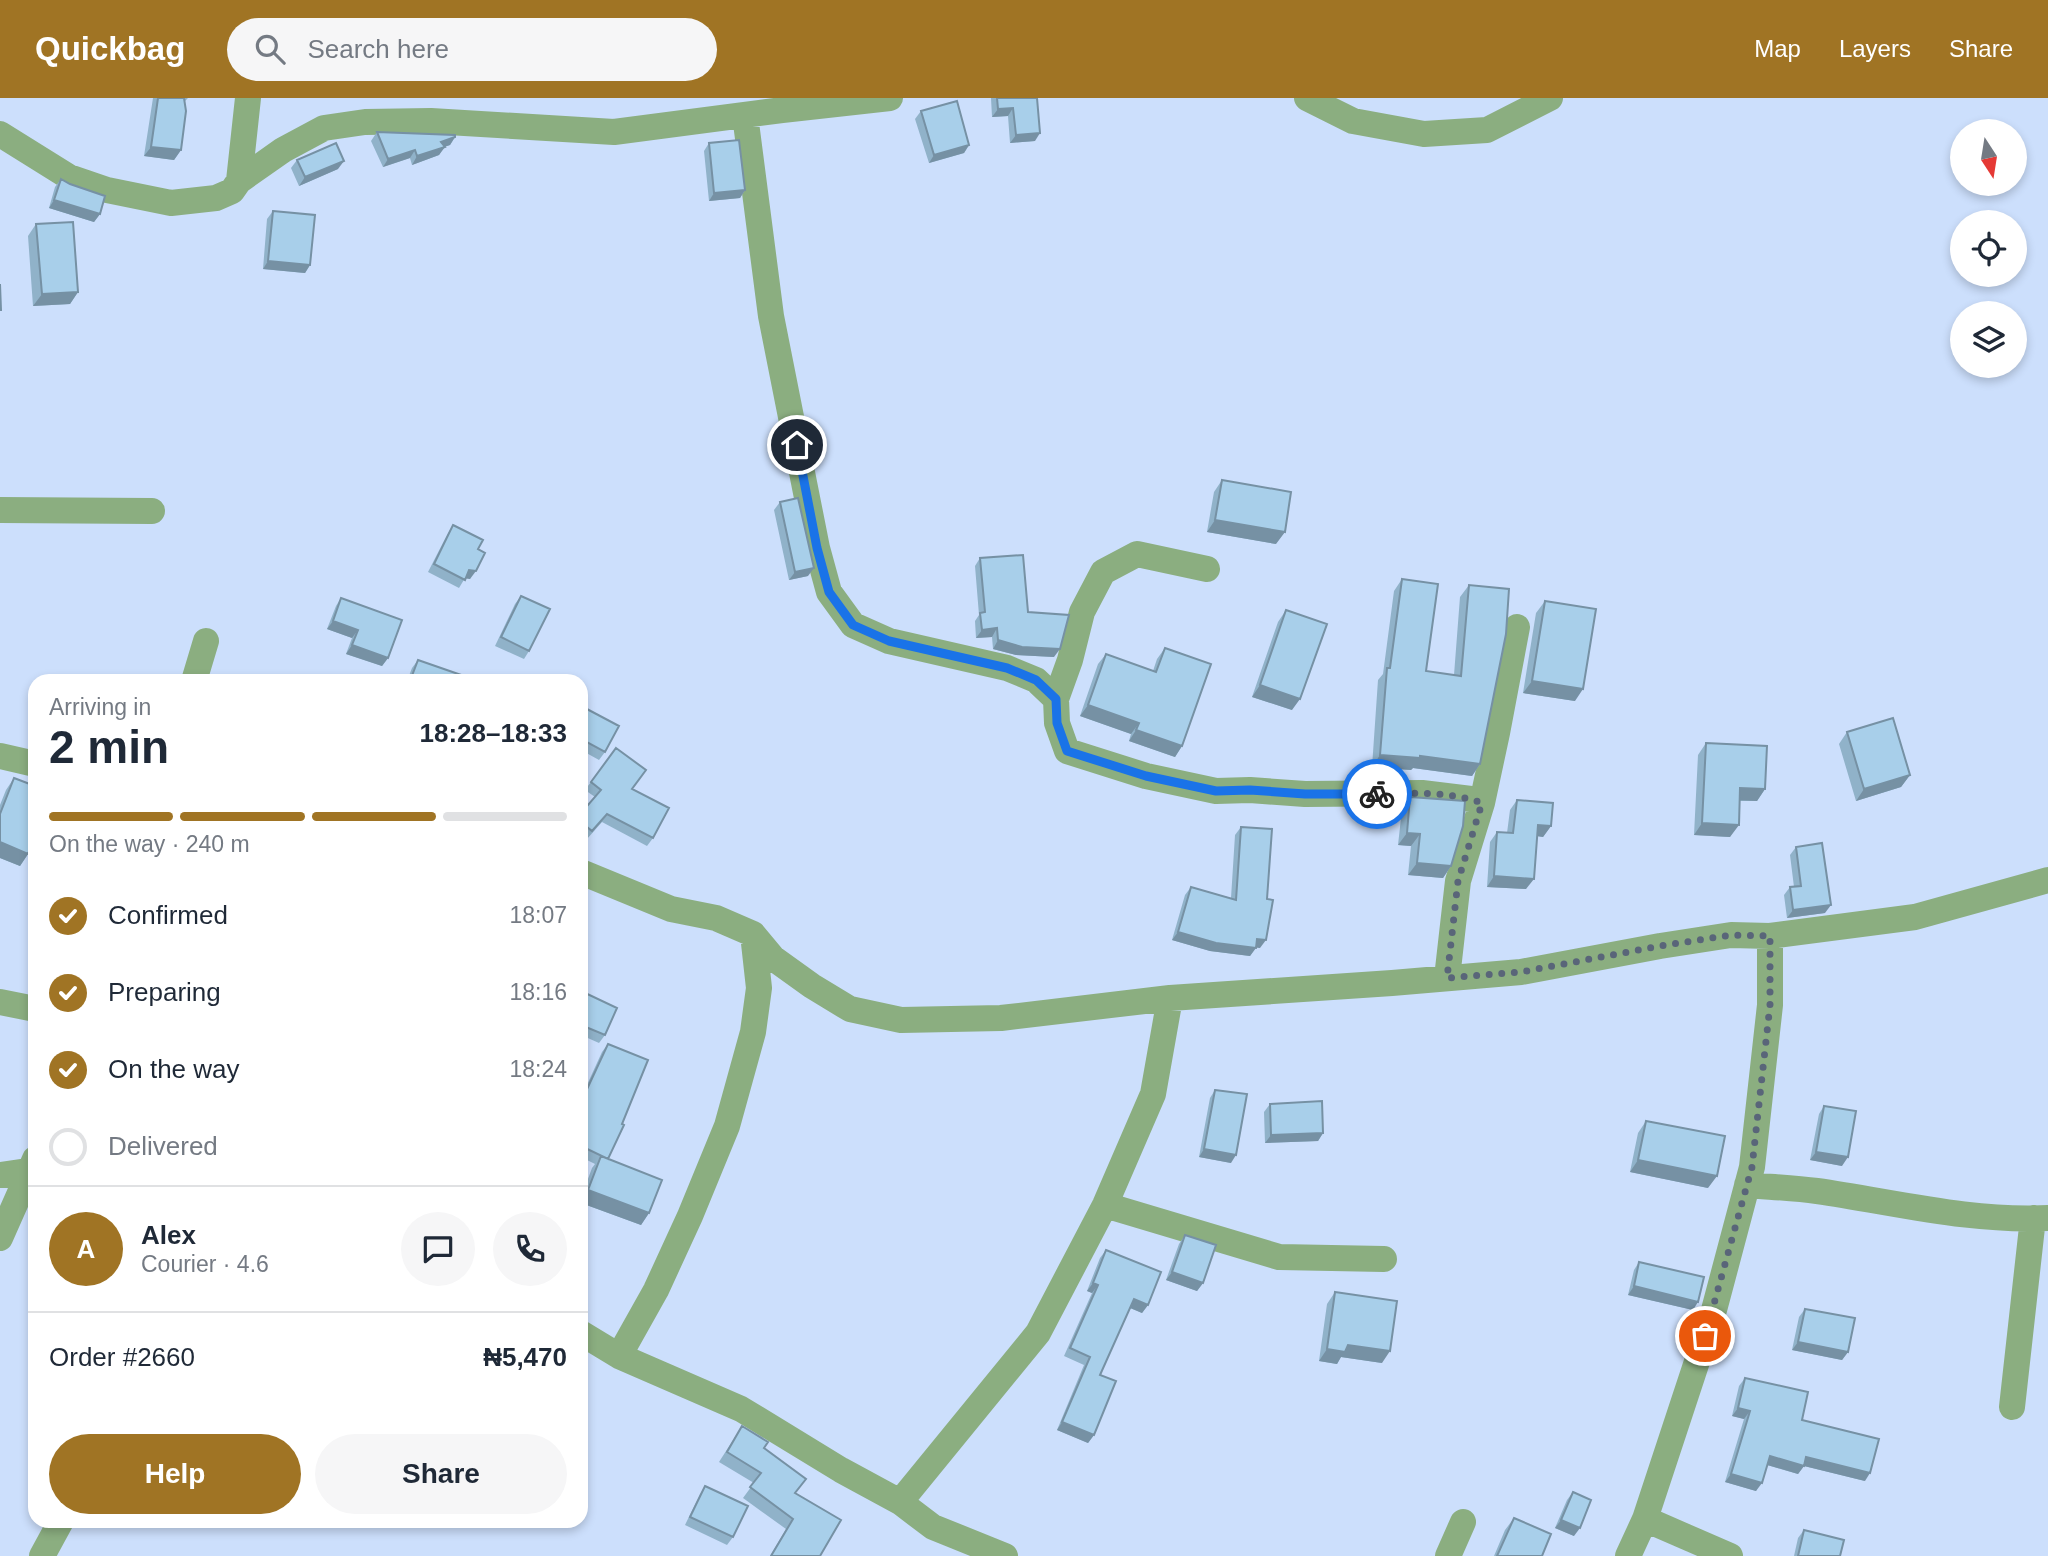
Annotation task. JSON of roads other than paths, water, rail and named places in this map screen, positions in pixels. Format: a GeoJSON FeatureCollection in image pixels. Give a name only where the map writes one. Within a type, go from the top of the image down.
{"type":"FeatureCollection","features":[{"type":"Feature","properties":{"kind":"street"},"geometry":{"type":"LineString","coordinates":[[239,181],[248,98]]}},
{"type":"Feature","properties":{"kind":"street"},"geometry":{"type":"LineString","coordinates":[[0,134],[69,177],[107,190],[171,203],[216,198],[232,191],[239,181],[283,150],[324,128],[365,122],[431,121],[614,132],[890,98]]}},
{"type":"Feature","properties":{"kind":"street"},"geometry":{"type":"LineString","coordinates":[[1307,98],[1353,121],[1424,134],[1487,130],[1550,98]]}},
{"type":"Feature","properties":{"kind":"street"},"geometry":{"type":"LineString","coordinates":[[745,115],[771,316],[817,548],[829,592],[853,625],[889,641],[1007,668],[1036,680],[1056,699]]}},
{"type":"Feature","properties":{"kind":"street"},"geometry":{"type":"LineString","coordinates":[[0,510],[152,511]]}},
{"type":"Feature","properties":{"kind":"street"},"geometry":{"type":"LineString","coordinates":[[1207,569],[1138,554],[1103,572],[1082,612],[1070,660],[1056,699],[1057,723],[1067,751],[1146,776],[1216,791],[1250,790],[1305,794],[1422,793],[1471,799],[1482,803]]}},
{"type":"Feature","properties":{"kind":"street"},"geometry":{"type":"LineString","coordinates":[[1447,978],[1458,881],[1482,803],[1517,627]]}},
{"type":"Feature","properties":{"kind":"street"},"geometry":{"type":"LineString","coordinates":[[196,674],[206,641]]}},
{"type":"Feature","properties":{"kind":"street"},"geometry":{"type":"LineString","coordinates":[[0,756],[28,762]]}},
{"type":"Feature","properties":{"kind":"street"},"geometry":{"type":"LineString","coordinates":[[588,875],[671,909],[716,918],[753,934],[774,958],[850,1009],[901,1020],[1001,1018],[1170,998],[1521,972],[1731,935],[1770,936],[1915,917],[2048,880]]}},
{"type":"Feature","properties":{"kind":"street"},"geometry":{"type":"LineString","coordinates":[[619,1356],[662,1277],[727,1126],[754,1032],[759,988],[753,934]]}},
{"type":"Feature","properties":{"kind":"street"},"geometry":{"type":"LineString","coordinates":[[1628,1556],[1645,1519],[1714,1310],[1752,1167],[1770,1005],[1770,936]]}},
{"type":"Feature","properties":{"kind":"street"},"geometry":{"type":"LineString","coordinates":[[900,1502],[1038,1333],[1105,1205],[1153,1094],[1170,998]]}},
{"type":"Feature","properties":{"kind":"street"},"geometry":{"type":"LineString","coordinates":[[0,1002],[28,1008]]}},
{"type":"Feature","properties":{"kind":"street"},"geometry":{"type":"LineString","coordinates":[[0,1175],[28,1166]]}},
{"type":"Feature","properties":{"kind":"street"},"geometry":{"type":"LineString","coordinates":[[0,1238],[28,1174]]}},
{"type":"Feature","properties":{"kind":"street"},"geometry":{"type":"LineString","coordinates":[[1747,1185],[1816,1191],[1946,1213],[2018,1220],[2041,1218],[2012,1407]]}},
{"type":"Feature","properties":{"kind":"street"},"geometry":{"type":"LineString","coordinates":[[1105,1205],[1279,1257],[1384,1259]]}},
{"type":"Feature","properties":{"kind":"street"},"geometry":{"type":"LineString","coordinates":[[588,1337],[619,1356],[741,1409],[841,1471],[900,1502],[933,1527],[952,1547],[1005,1556]]}},
{"type":"Feature","properties":{"kind":"street"},"geometry":{"type":"LineString","coordinates":[[1645,1519],[1730,1556]]}},
{"type":"Feature","properties":{"kind":"street"},"geometry":{"type":"LineString","coordinates":[[1448,1556],[1463,1522]]}},
{"type":"Feature","properties":{"kind":"street"},"geometry":{"type":"LineString","coordinates":[[42,1556],[57,1528]]}}]}
